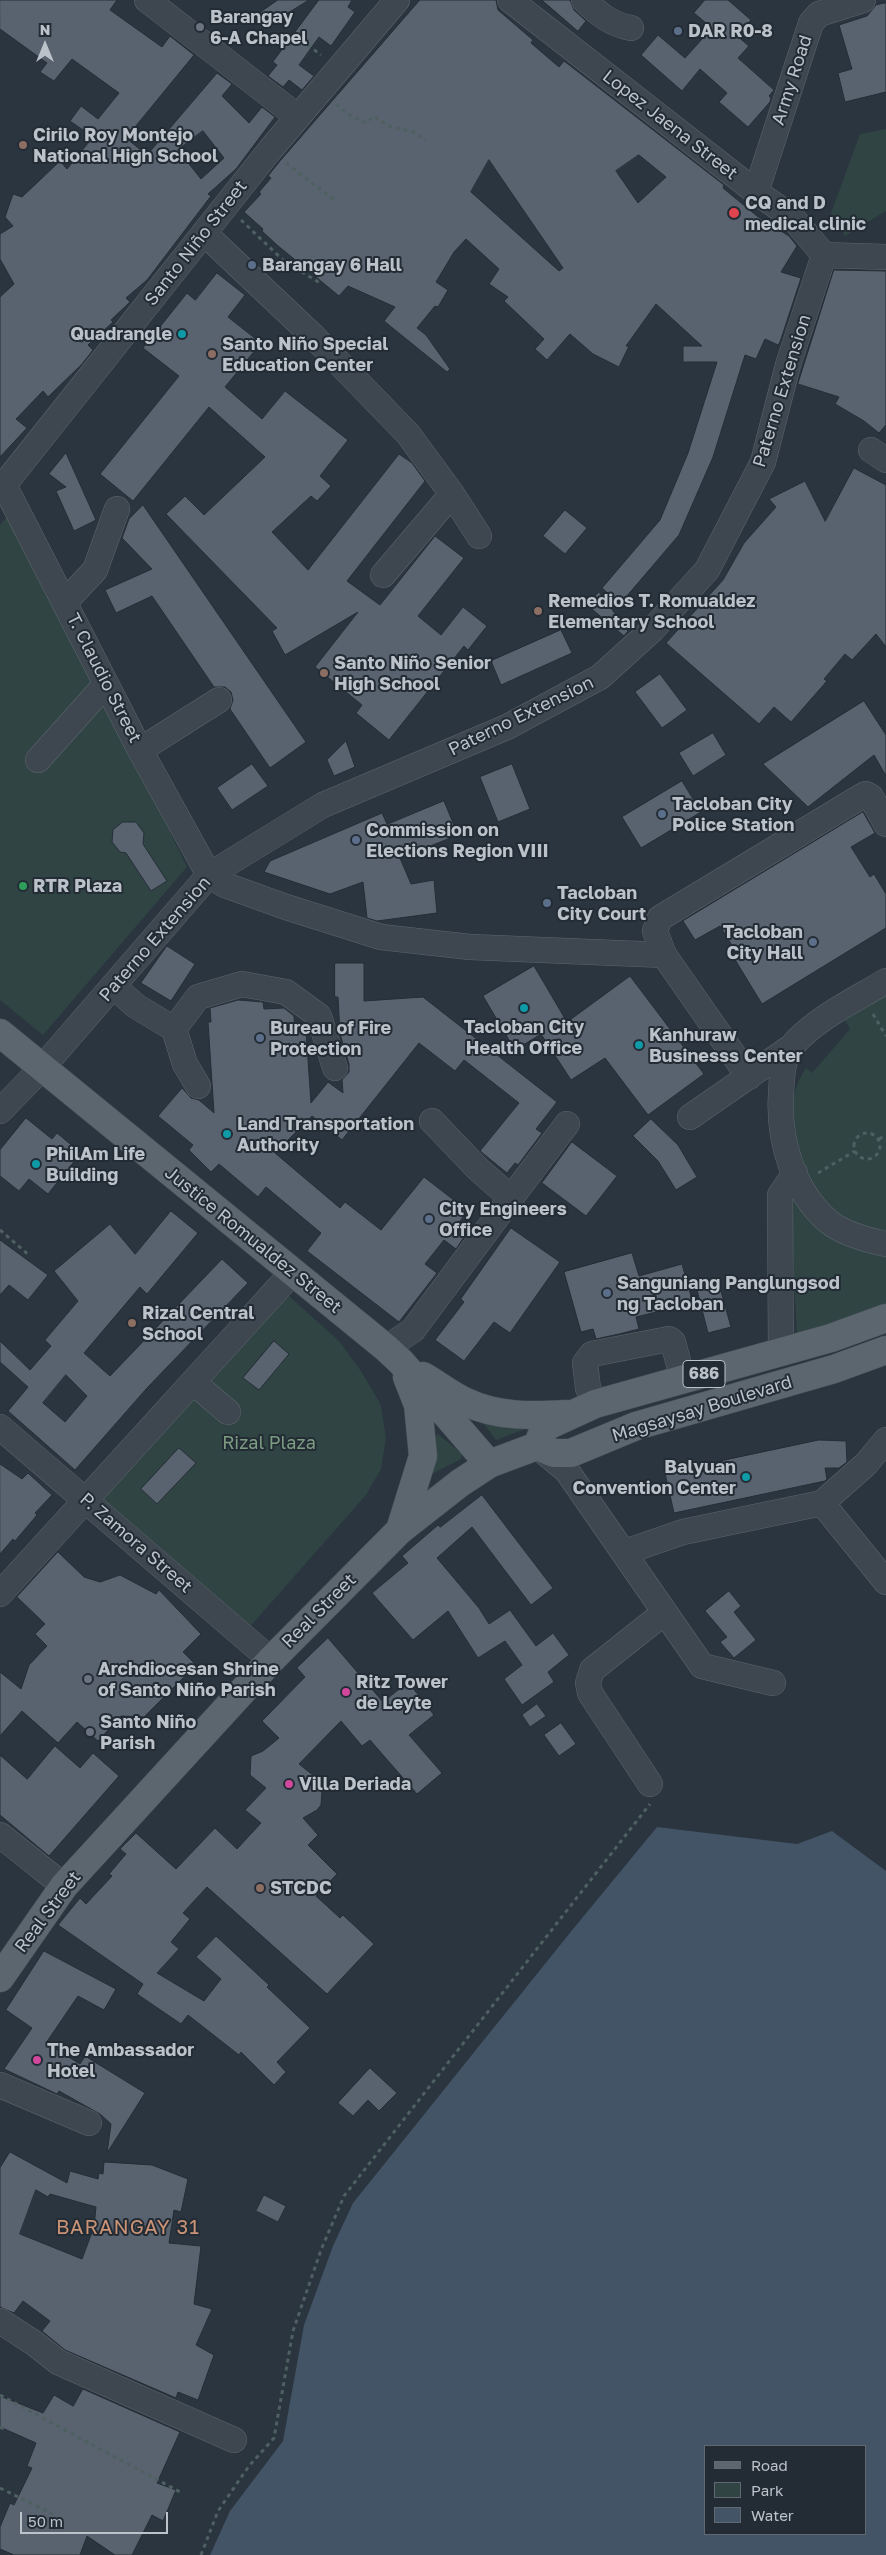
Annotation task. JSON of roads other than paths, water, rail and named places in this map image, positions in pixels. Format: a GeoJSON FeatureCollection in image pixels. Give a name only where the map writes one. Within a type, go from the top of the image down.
{"type":"FeatureCollection","features":[{"type":"Feature","properties":{"kind":"main road","name":"Justice Romualdez Street"},"geometry":{"type":"LineString","coordinates":[[0,1033],[394,1355],[489,1464]]}},
{"type":"Feature","properties":{"kind":"main road","name":"Magsaysay Boulevard"},"geometry":{"type":"LineString","coordinates":[[886,1318],[781,1352],[595,1404],[544,1427],[537,1446],[554,1453],[571,1453],[636,1426],[834,1369],[886,1350]]}},
{"type":"Feature","properties":{"kind":"main road"},"geometry":{"type":"LineString","coordinates":[[394,1355],[467,1403],[490,1410],[529,1416],[570,1414]]}},
{"type":"Feature","properties":{"kind":"main road"},"geometry":{"type":"LineString","coordinates":[[394,1355],[418,1405],[423,1456],[413,1496],[400,1530]]}},
{"type":"Feature","properties":{"kind":"main road"},"geometry":{"type":"LineString","coordinates":[[682,1380],[691,1409]]}},
{"type":"Feature","properties":{"kind":"main road","name":"Real Street"},"geometry":{"type":"LineString","coordinates":[[0,1978],[64,1886],[271,1660],[400,1530],[460,1483],[489,1464],[537,1446]]}},
{"type":"Feature","properties":{"kind":"street"},"geometry":{"type":"LineString","coordinates":[[147,0],[298,117]]}},
{"type":"Feature","properties":{"kind":"street","name":"Santo Niño Street"},"geometry":{"type":"LineString","coordinates":[[1,486],[270,150],[340,70],[397,0]]}},
{"type":"Feature","properties":{"kind":"street","name":"Lopez Jaena Street"},"geometry":{"type":"LineString","coordinates":[[510,0],[756,192],[792,217],[824,255]]}},
{"type":"Feature","properties":{"kind":"street"},"geometry":{"type":"LineString","coordinates":[[584,0],[605,19],[617,26],[631,28]]}},
{"type":"Feature","properties":{"kind":"street","name":"Army Road"},"geometry":{"type":"LineString","coordinates":[[756,192],[811,23],[819,14],[862,0]]}},
{"type":"Feature","properties":{"kind":"street"},"geometry":{"type":"LineString","coordinates":[[204,233],[313,336],[408,434],[452,494],[479,536]]}},
{"type":"Feature","properties":{"kind":"street"},"geometry":{"type":"LineString","coordinates":[[824,255],[886,257]]}},
{"type":"Feature","properties":{"kind":"street","name":"Paterno Extension"},"geometry":{"type":"LineString","coordinates":[[0,1111],[42,1068],[209,875],[323,806],[507,727],[600,677],[653,629],[707,570],[763,462],[788,365],[824,255]]}},
{"type":"Feature","properties":{"kind":"street","name":"T. Claudio Street"},"geometry":{"type":"LineString","coordinates":[[1,486],[65,602],[140,750],[209,875]]}},
{"type":"Feature","properties":{"kind":"street"},"geometry":{"type":"LineString","coordinates":[[383,575],[452,494]]}},
{"type":"Feature","properties":{"kind":"street"},"geometry":{"type":"LineString","coordinates":[[65,602],[94,570],[117,509]]}},
{"type":"Feature","properties":{"kind":"street"},"geometry":{"type":"LineString","coordinates":[[38,760],[106,684]]}},
{"type":"Feature","properties":{"kind":"street"},"geometry":{"type":"LineString","coordinates":[[140,750],[219,700]]}},
{"type":"Feature","properties":{"kind":"street"},"geometry":{"type":"LineString","coordinates":[[749,1077],[664,955],[655,931],[660,918],[866,794],[870,797],[886,824]]}},
{"type":"Feature","properties":{"kind":"street"},"geometry":{"type":"LineString","coordinates":[[209,875],[225,885],[381,937],[470,947],[664,955]]}},
{"type":"Feature","properties":{"kind":"street"},"geometry":{"type":"LineString","coordinates":[[690,1117],[791,1047],[812,1027],[886,981]]}},
{"type":"Feature","properties":{"kind":"street"},"geometry":{"type":"LineString","coordinates":[[174,1029],[198,997],[242,984],[286,992],[319,1016],[335,1068]]}},
{"type":"Feature","properties":{"kind":"street"},"geometry":{"type":"LineString","coordinates":[[113,986],[136,1006],[174,1029],[185,1064],[198,1086]]}},
{"type":"Feature","properties":{"kind":"street"},"geometry":{"type":"LineString","coordinates":[[791,1047],[784,1063],[780,1111],[783,1139],[798,1178],[814,1206],[830,1223],[856,1236],[886,1244]]}},
{"type":"Feature","properties":{"kind":"street"},"geometry":{"type":"LineString","coordinates":[[432,1121],[478,1169],[511,1198]]}},
{"type":"Feature","properties":{"kind":"street"},"geometry":{"type":"LineString","coordinates":[[394,1355],[566,1124]]}},
{"type":"Feature","properties":{"kind":"street"},"geometry":{"type":"LineString","coordinates":[[781,1352],[780,1195],[798,1178]]}},
{"type":"Feature","properties":{"kind":"street"},"geometry":{"type":"LineString","coordinates":[[0,1594],[84,1499],[194,1383],[293,1272]]}},
{"type":"Feature","properties":{"kind":"street"},"geometry":{"type":"LineString","coordinates":[[595,1404],[588,1388],[585,1363],[592,1354],[669,1339],[673,1342],[682,1380]]}},
{"type":"Feature","properties":{"kind":"street"},"geometry":{"type":"LineString","coordinates":[[194,1383],[228,1412]]}},
{"type":"Feature","properties":{"kind":"street","name":"P. Zamora Street"},"geometry":{"type":"LineString","coordinates":[[0,1427],[271,1660]]}},
{"type":"Feature","properties":{"kind":"street"},"geometry":{"type":"LineString","coordinates":[[625,1552],[684,1532],[822,1502],[866,1464],[886,1440]]}},
{"type":"Feature","properties":{"kind":"street"},"geometry":{"type":"LineString","coordinates":[[537,1446],[568,1471],[702,1666],[773,1683]]}},
{"type":"Feature","properties":{"kind":"street"},"geometry":{"type":"LineString","coordinates":[[822,1502],[886,1582]]}},
{"type":"Feature","properties":{"kind":"street"},"geometry":{"type":"LineString","coordinates":[[650,1784],[590,1693],[588,1683],[592,1670],[665,1612]]}},
{"type":"Feature","properties":{"kind":"street"},"geometry":{"type":"LineString","coordinates":[[0,1835],[64,1886]]}},
{"type":"Feature","properties":{"kind":"street"},"geometry":{"type":"LineString","coordinates":[[0,2085],[89,2123]]}},
{"type":"Feature","properties":{"kind":"street"},"geometry":{"type":"LineString","coordinates":[[0,2321],[34,2343],[58,2362],[234,2440]]}},
{"type":"Feature","properties":{"kind":"water"},"geometry":{"type":"Polygon","coordinates":[[[657,1827],[797,1844],[832,1831],[886,1871],[886,2555],[210,2555],[230,2511],[283,2441],[304,2325],[333,2246],[353,2203],[657,1827]]]}},
{"type":"Feature","properties":{"kind":"place","name":"Barangay 6-A Chapel"},"geometry":{"type":"Point","coordinates":[200,27]}},
{"type":"Feature","properties":{"kind":"place","name":"DAR R0-8"},"geometry":{"type":"Point","coordinates":[678,31]}},
{"type":"Feature","properties":{"kind":"place","name":"Cirilo Roy Montejo National High School"},"geometry":{"type":"Point","coordinates":[23,145]}},
{"type":"Feature","properties":{"kind":"place","name":"CQ and D medical clinic"},"geometry":{"type":"Point","coordinates":[734,213]}},
{"type":"Feature","properties":{"kind":"place","name":"Barangay 6 Hall"},"geometry":{"type":"Point","coordinates":[252,265]}},
{"type":"Feature","properties":{"kind":"place","name":"Quadrangle"},"geometry":{"type":"Point","coordinates":[182,334]}},
{"type":"Feature","properties":{"kind":"place","name":"Santo Niño Special Education Center"},"geometry":{"type":"Point","coordinates":[212,354]}},
{"type":"Feature","properties":{"kind":"place","name":"Remedios T. Romualdez Elementary School"},"geometry":{"type":"Point","coordinates":[538,611]}},
{"type":"Feature","properties":{"kind":"place","name":"Santo Niño Senior High School"},"geometry":{"type":"Point","coordinates":[324,673]}},
{"type":"Feature","properties":{"kind":"place","name":"Tacloban City Police Station"},"geometry":{"type":"Point","coordinates":[662,814]}},
{"type":"Feature","properties":{"kind":"place","name":"Commission on Elections Region VIII"},"geometry":{"type":"Point","coordinates":[356,840]}},
{"type":"Feature","properties":{"kind":"place","name":"RTR Plaza"},"geometry":{"type":"Point","coordinates":[23,886]}},
{"type":"Feature","properties":{"kind":"place","name":"Tacloban City Court"},"geometry":{"type":"Point","coordinates":[547,903]}},
{"type":"Feature","properties":{"kind":"place","name":"Tacloban City Hall"},"geometry":{"type":"Point","coordinates":[813,942]}},
{"type":"Feature","properties":{"kind":"place","name":"Tacloban City Health Office"},"geometry":{"type":"Point","coordinates":[524,1008]}},
{"type":"Feature","properties":{"kind":"place","name":"Bureau of Fire Protection"},"geometry":{"type":"Point","coordinates":[260,1038]}},
{"type":"Feature","properties":{"kind":"place","name":"Kanhuraw Businesss Center"},"geometry":{"type":"Point","coordinates":[639,1045]}},
{"type":"Feature","properties":{"kind":"place","name":"Land Transportation Authority"},"geometry":{"type":"Point","coordinates":[227,1134]}},
{"type":"Feature","properties":{"kind":"place","name":"PhilAm Life Building"},"geometry":{"type":"Point","coordinates":[36,1164]}},
{"type":"Feature","properties":{"kind":"place","name":"City Engineers Office"},"geometry":{"type":"Point","coordinates":[429,1219]}},
{"type":"Feature","properties":{"kind":"place","name":"Sanguniang Panglungsod ng Tacloban"},"geometry":{"type":"Point","coordinates":[607,1293]}},
{"type":"Feature","properties":{"kind":"place","name":"Rizal Central School"},"geometry":{"type":"Point","coordinates":[132,1323]}},
{"type":"Feature","properties":{"kind":"place","name":"Balyuan Convention Center"},"geometry":{"type":"Point","coordinates":[746,1477]}},
{"type":"Feature","properties":{"kind":"place","name":"Archdiocesan Shrine of Santo Niño Parish"},"geometry":{"type":"Point","coordinates":[88,1679]}},
{"type":"Feature","properties":{"kind":"place","name":"Ritz Tower de Leyte"},"geometry":{"type":"Point","coordinates":[346,1692]}},
{"type":"Feature","properties":{"kind":"place","name":"Santo Niño Parish"},"geometry":{"type":"Point","coordinates":[90,1732]}},
{"type":"Feature","properties":{"kind":"place","name":"Villa Deriada"},"geometry":{"type":"Point","coordinates":[289,1784]}},
{"type":"Feature","properties":{"kind":"place","name":"STCDC"},"geometry":{"type":"Point","coordinates":[260,1888]}},
{"type":"Feature","properties":{"kind":"place","name":"The Ambassador Hotel"},"geometry":{"type":"Point","coordinates":[37,2060]}},
{"type":"Feature","properties":{"kind":"district","name":"BARANGAY 31"},"geometry":{"type":"Point","coordinates":[128,2228]}},
{"type":"Feature","properties":{"kind":"park label","name":"Rizal Plaza"},"geometry":{"type":"Point","coordinates":[269,1443]}}]}
